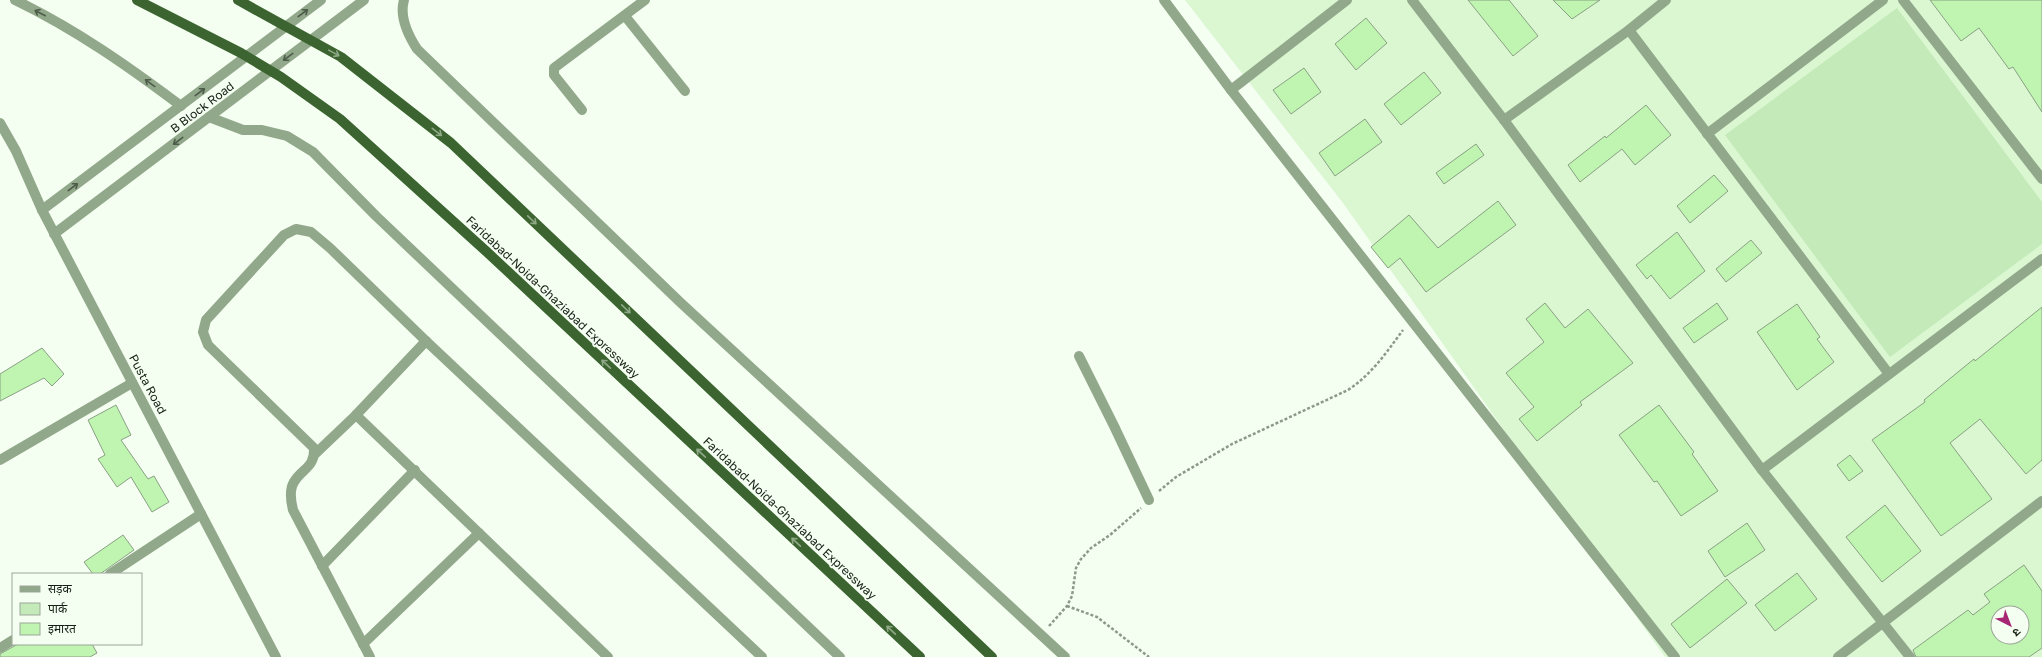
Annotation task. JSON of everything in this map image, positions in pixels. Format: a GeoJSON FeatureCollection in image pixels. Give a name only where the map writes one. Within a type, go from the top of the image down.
{"type":"FeatureCollection","features":[{"type":"Feature","properties":{"kind":"main road","name":"Faridabad-Noida-Ghaziabad Expressway"},"geometry":{"type":"LineString","coordinates":[[137,0],[281,77],[340,119],[487,252],[920,657]]}},
{"type":"Feature","properties":{"kind":"main road"},"geometry":{"type":"LineString","coordinates":[[238,0],[341,57],[451,143],[992,657]]}},
{"type":"Feature","properties":{"kind":"street"},"geometry":{"type":"LineString","coordinates":[[15,0],[60,23],[113,55],[181,106]]}},
{"type":"Feature","properties":{"kind":"street","name":"B Block Road"},"geometry":{"type":"LineString","coordinates":[[42,210],[321,0]]}},
{"type":"Feature","properties":{"kind":"street","name":"B Block Road"},"geometry":{"type":"LineString","coordinates":[[54,234],[364,0]]}},
{"type":"Feature","properties":{"kind":"street"},"geometry":{"type":"LineString","coordinates":[[404,0],[402,6],[406,32],[417,49],[681,303],[1066,657]]}},
{"type":"Feature","properties":{"kind":"street"},"geometry":{"type":"LineString","coordinates":[[582,110],[554,75],[554,68],[645,0]]}},
{"type":"Feature","properties":{"kind":"street"},"geometry":{"type":"LineString","coordinates":[[1164,0],[1232,90],[1675,657]]}},
{"type":"Feature","properties":{"kind":"street"},"geometry":{"type":"LineString","coordinates":[[1232,90],[1347,0]]}},
{"type":"Feature","properties":{"kind":"street"},"geometry":{"type":"LineString","coordinates":[[1412,0],[1504,120],[1762,470],[1910,657]]}},
{"type":"Feature","properties":{"kind":"street"},"geometry":{"type":"LineString","coordinates":[[1504,120],[1629,30],[1666,0]]}},
{"type":"Feature","properties":{"kind":"street"},"geometry":{"type":"LineString","coordinates":[[1707,134],[1883,0]]}},
{"type":"Feature","properties":{"kind":"street"},"geometry":{"type":"LineString","coordinates":[[1903,0],[2042,179]]}},
{"type":"Feature","properties":{"kind":"street"},"geometry":{"type":"LineString","coordinates":[[625,16],[685,91]]}},
{"type":"Feature","properties":{"kind":"street"},"geometry":{"type":"LineString","coordinates":[[1629,30],[1889,374]]}},
{"type":"Feature","properties":{"kind":"street"},"geometry":{"type":"LineString","coordinates":[[209,117],[243,130],[262,130],[287,136],[313,152],[376,216],[840,657]]}},
{"type":"Feature","properties":{"kind":"street","name":"Pusta Road"},"geometry":{"type":"LineString","coordinates":[[0,123],[16,151],[54,234],[276,657]]}},
{"type":"Feature","properties":{"kind":"street"},"geometry":{"type":"LineString","coordinates":[[370,657],[293,510],[290,498],[294,482],[312,462],[314,448],[208,345],[203,332],[206,320],[284,235],[296,229],[311,232],[330,248],[426,341],[762,657]]}},
{"type":"Feature","properties":{"kind":"street"},"geometry":{"type":"LineString","coordinates":[[1762,470],[2042,259]]}},
{"type":"Feature","properties":{"kind":"street"},"geometry":{"type":"LineString","coordinates":[[314,455],[356,415],[426,341]]}},
{"type":"Feature","properties":{"kind":"street"},"geometry":{"type":"LineString","coordinates":[[1078,356],[1114,426],[1149,500]]}},
{"type":"Feature","properties":{"kind":"street"},"geometry":{"type":"LineString","coordinates":[[0,460],[132,383]]}},
{"type":"Feature","properties":{"kind":"street"},"geometry":{"type":"LineString","coordinates":[[356,415],[608,657]]}},
{"type":"Feature","properties":{"kind":"street"},"geometry":{"type":"LineString","coordinates":[[322,566],[415,470]]}},
{"type":"Feature","properties":{"kind":"street"},"geometry":{"type":"LineString","coordinates":[[1838,657],[2042,500]]}},
{"type":"Feature","properties":{"kind":"street"},"geometry":{"type":"LineString","coordinates":[[112,573],[201,514]]}},
{"type":"Feature","properties":{"kind":"street"},"geometry":{"type":"LineString","coordinates":[[363,644],[479,533]]}},
{"type":"Feature","properties":{"kind":"street"},"geometry":{"type":"LineString","coordinates":[[0,648],[12,641]]}},
{"type":"Feature","properties":{"kind":"path"},"geometry":{"type":"LineString","coordinates":[[1042,634],[1067,606],[1072,596],[1076,568],[1081,559],[1091,548],[1125,523],[1176,477],[1232,444],[1348,390],[1360,382],[1372,372],[1412,319]]}},
{"type":"Feature","properties":{"kind":"path"},"geometry":{"type":"LineString","coordinates":[[1067,606],[1097,617],[1148,657]]}},
{"type":"Feature","properties":{"kind":"shaded area"},"geometry":{"type":"Polygon","coordinates":[[[1185,0],[2042,0],[2042,657],[1665,657],[1343,203],[1185,0]]]}},
{"type":"Feature","properties":{"kind":"green space"},"geometry":{"type":"Polygon","coordinates":[[[1897,8],[2042,202],[2042,244],[1890,357],[1725,135],[1897,8]]]}},
{"type":"Feature","properties":{"kind":"building"},"geometry":{"type":"Polygon","coordinates":[[[1468,0],[1509,0],[1538,36],[1513,56],[1468,0]]]}},
{"type":"Feature","properties":{"kind":"building"},"geometry":{"type":"Polygon","coordinates":[[[1553,0],[1600,0],[1572,19],[1553,0]]]}},
{"type":"Feature","properties":{"kind":"building"},"geometry":{"type":"Polygon","coordinates":[[[1930,0],[2042,0],[2042,112],[2013,67],[2009,69],[1979,28],[1961,41],[1930,0]]]}},
{"type":"Feature","properties":{"kind":"building"},"geometry":{"type":"Polygon","coordinates":[[[1366,18],[1387,43],[1356,70],[1335,44],[1366,18]]]}},
{"type":"Feature","properties":{"kind":"building"},"geometry":{"type":"Polygon","coordinates":[[[1304,68],[1321,92],[1291,114],[1273,90],[1304,68]]]}},
{"type":"Feature","properties":{"kind":"building"},"geometry":{"type":"Polygon","coordinates":[[[1424,72],[1441,93],[1401,125],[1384,104],[1424,72]]]}},
{"type":"Feature","properties":{"kind":"building"},"geometry":{"type":"Polygon","coordinates":[[[1646,105],[1671,135],[1635,165],[1622,149],[1580,182],[1568,165],[1605,136],[1606,138],[1646,105]]]}},
{"type":"Feature","properties":{"kind":"building"},"geometry":{"type":"Polygon","coordinates":[[[1365,119],[1382,142],[1335,176],[1319,153],[1365,119]]]}},
{"type":"Feature","properties":{"kind":"building"},"geometry":{"type":"Polygon","coordinates":[[[1476,144],[1484,155],[1444,184],[1436,173],[1476,144]]]}},
{"type":"Feature","properties":{"kind":"building"},"geometry":{"type":"Polygon","coordinates":[[[1714,175],[1728,191],[1690,223],[1677,206],[1714,175]]]}},
{"type":"Feature","properties":{"kind":"building"},"geometry":{"type":"Polygon","coordinates":[[[1498,201],[1516,225],[1426,292],[1400,258],[1388,268],[1371,247],[1409,215],[1438,248],[1498,201]]]}},
{"type":"Feature","properties":{"kind":"building"},"geometry":{"type":"Polygon","coordinates":[[[1677,232],[1705,271],[1670,299],[1651,275],[1647,279],[1636,265],[1677,232]]]}},
{"type":"Feature","properties":{"kind":"building"},"geometry":{"type":"Polygon","coordinates":[[[1751,240],[1762,253],[1726,282],[1716,269],[1751,240]]]}},
{"type":"Feature","properties":{"kind":"building"},"geometry":{"type":"Polygon","coordinates":[[[1545,303],[1565,328],[1588,309],[1633,363],[1580,402],[1582,405],[1537,441],[1519,419],[1534,407],[1506,373],[1544,342],[1526,319],[1545,303]]]}},
{"type":"Feature","properties":{"kind":"building"},"geometry":{"type":"Polygon","coordinates":[[[1717,303],[1728,319],[1694,343],[1683,328],[1717,303]]]}},
{"type":"Feature","properties":{"kind":"building"},"geometry":{"type":"Polygon","coordinates":[[[1797,304],[1820,337],[1817,339],[1834,362],[1797,390],[1757,332],[1797,304]]]}},
{"type":"Feature","properties":{"kind":"building"},"geometry":{"type":"Polygon","coordinates":[[[2042,307],[2042,460],[2026,474],[1980,419],[1950,443],[1992,499],[1941,536],[1872,440],[1925,402],[1924,400],[1974,359],[1975,361],[2042,307]]]}},
{"type":"Feature","properties":{"kind":"building"},"geometry":{"type":"Polygon","coordinates":[[[42,348],[64,374],[52,386],[44,378],[0,401],[0,374],[42,348]]]}},
{"type":"Feature","properties":{"kind":"building"},"geometry":{"type":"Polygon","coordinates":[[[116,405],[131,435],[121,440],[148,479],[154,476],[169,502],[152,512],[131,477],[117,487],[98,459],[105,455],[88,420],[116,405]]]}},
{"type":"Feature","properties":{"kind":"building"},"geometry":{"type":"Polygon","coordinates":[[[1659,405],[1694,452],[1692,454],[1718,491],[1681,516],[1657,481],[1654,482],[1619,435],[1659,405]]]}},
{"type":"Feature","properties":{"kind":"building"},"geometry":{"type":"Polygon","coordinates":[[[1850,455],[1863,471],[1849,481],[1837,465],[1850,455]]]}},
{"type":"Feature","properties":{"kind":"building"},"geometry":{"type":"Polygon","coordinates":[[[1885,505],[1921,551],[1882,582],[1846,537],[1885,505]]]}},
{"type":"Feature","properties":{"kind":"building"},"geometry":{"type":"Polygon","coordinates":[[[1747,523],[1765,550],[1725,577],[1708,551],[1747,523]]]}},
{"type":"Feature","properties":{"kind":"building"},"geometry":{"type":"Polygon","coordinates":[[[123,535],[134,550],[101,573],[92,573],[84,562],[123,535]]]}},
{"type":"Feature","properties":{"kind":"building"},"geometry":{"type":"Polygon","coordinates":[[[2024,565],[2042,591],[2042,648],[2029,657],[1916,657],[1913,650],[1968,610],[1973,615],[1990,602],[1984,594],[2024,565]]]}},
{"type":"Feature","properties":{"kind":"building"},"geometry":{"type":"Polygon","coordinates":[[[1797,573],[1817,599],[1775,631],[1755,605],[1797,573]]]}},
{"type":"Feature","properties":{"kind":"building"},"geometry":{"type":"Polygon","coordinates":[[[1727,579],[1747,603],[1690,648],[1671,624],[1727,579]]]}},
{"type":"Feature","properties":{"kind":"building"},"geometry":{"type":"Polygon","coordinates":[[[16,645],[93,645],[97,653],[90,657],[0,657],[0,654],[16,645]]]}}]}
